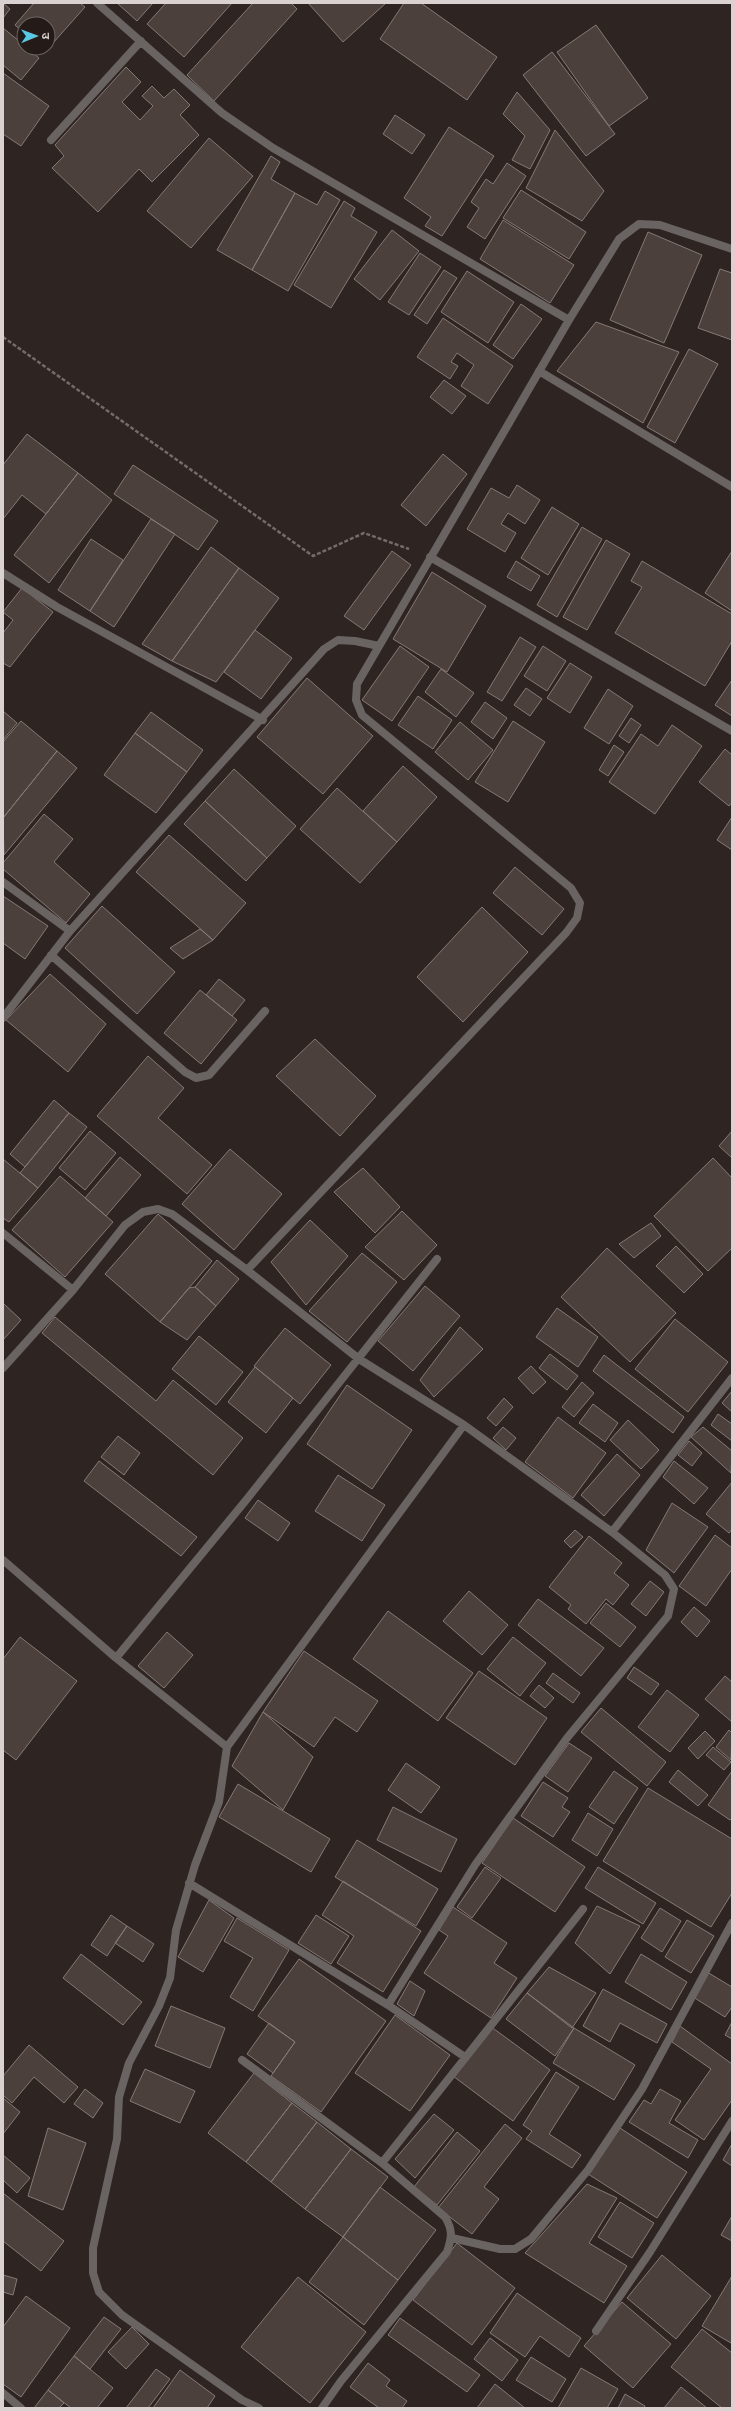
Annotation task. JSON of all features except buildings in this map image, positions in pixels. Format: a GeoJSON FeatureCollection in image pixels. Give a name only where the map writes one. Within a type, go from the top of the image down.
{"type":"FeatureCollection","features":[{"type":"Feature","properties":{"kind":"street"},"geometry":{"type":"LineString","coordinates":[[97,3],[222,113],[273,148],[569,320]]}},
{"type":"Feature","properties":{"kind":"street"},"geometry":{"type":"LineString","coordinates":[[51,140],[141,41]]}},
{"type":"Feature","properties":{"kind":"street"},"geometry":{"type":"LineString","coordinates":[[247,1270],[566,933],[577,918],[580,903],[571,888],[362,715],[356,700],[357,684],[539,370],[620,239],[639,224],[660,225],[732,249]]}},
{"type":"Feature","properties":{"kind":"street"},"geometry":{"type":"LineString","coordinates":[[539,370],[732,487]]}},
{"type":"Feature","properties":{"kind":"street"},"geometry":{"type":"LineString","coordinates":[[430,557],[732,731]]}},
{"type":"Feature","properties":{"kind":"street"},"geometry":{"type":"LineString","coordinates":[[3,573],[57,607],[262,720]]}},
{"type":"Feature","properties":{"kind":"street"},"geometry":{"type":"LineString","coordinates":[[3,1018],[70,931],[329,646],[338,640],[379,646]]}},
{"type":"Feature","properties":{"kind":"street"},"geometry":{"type":"LineString","coordinates":[[3,882],[70,931]]}},
{"type":"Feature","properties":{"kind":"street"},"geometry":{"type":"LineString","coordinates":[[51,955],[185,1072],[196,1078],[209,1075],[265,1011]]}},
{"type":"Feature","properties":{"kind":"street"},"geometry":{"type":"LineString","coordinates":[[3,1368],[73,1290],[125,1225],[143,1212],[158,1209],[172,1214],[247,1270],[359,1359],[464,1425],[612,1532],[665,1574],[674,1588],[668,1616],[567,1738],[475,1864],[388,2005]]}},
{"type":"Feature","properties":{"kind":"street"},"geometry":{"type":"LineString","coordinates":[[3,1233],[73,1290]]}},
{"type":"Feature","properties":{"kind":"street"},"geometry":{"type":"LineString","coordinates":[[116,1658],[359,1359],[437,1259]]}},
{"type":"Feature","properties":{"kind":"street"},"geometry":{"type":"LineString","coordinates":[[612,1532],[732,1378]]}},
{"type":"Feature","properties":{"kind":"street"},"geometry":{"type":"LineString","coordinates":[[259,2408],[242,2400],[122,2315],[99,2292],[93,2273],[93,2248],[117,2139],[119,2097],[129,2062],[159,2006],[170,1978],[176,1930],[190,1883],[219,1802],[227,1747],[464,1425]]}},
{"type":"Feature","properties":{"kind":"street"},"geometry":{"type":"LineString","coordinates":[[3,1560],[116,1658],[227,1747]]}},
{"type":"Feature","properties":{"kind":"street"},"geometry":{"type":"LineString","coordinates":[[190,1883],[388,2005],[465,2057]]}},
{"type":"Feature","properties":{"kind":"street"},"geometry":{"type":"LineString","coordinates":[[382,2163],[583,1909]]}},
{"type":"Feature","properties":{"kind":"street"},"geometry":{"type":"LineString","coordinates":[[452,2238],[500,2249],[514,2249],[531,2239],[588,2170],[642,2089],[731,1925]]}},
{"type":"Feature","properties":{"kind":"street"},"geometry":{"type":"LineString","coordinates":[[242,2060],[382,2163],[445,2216],[452,2228],[452,2238],[447,2252],[340,2380],[322,2408]]}},
{"type":"Feature","properties":{"kind":"street"},"geometry":{"type":"LineString","coordinates":[[596,2331],[650,2252],[732,2121]]}},
{"type":"Feature","properties":{"kind":"street"},"geometry":{"type":"LineString","coordinates":[[3,2393],[21,2408]]}},
{"type":"Feature","properties":{"kind":"path"},"geometry":{"type":"LineString","coordinates":[[3,337],[313,556],[364,533],[430,557]]}}]}
